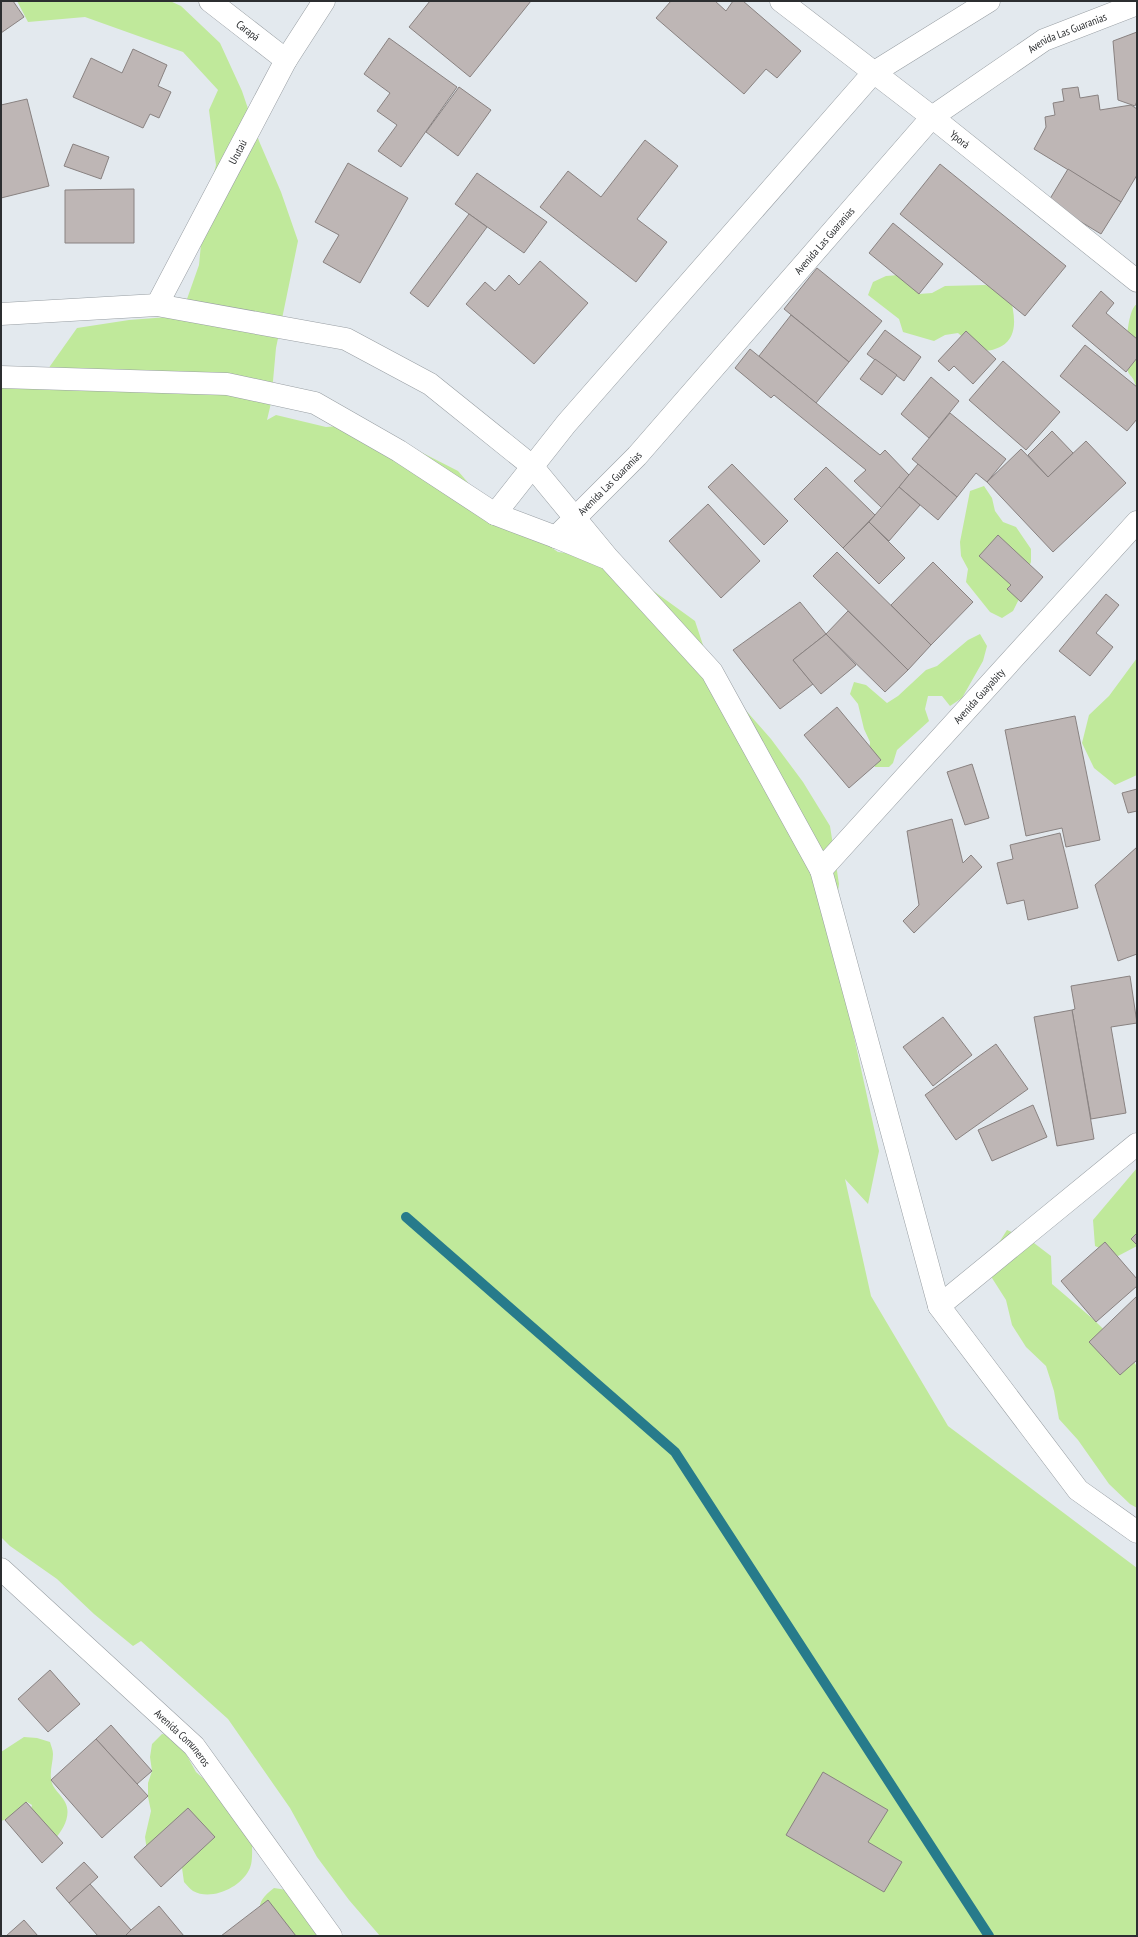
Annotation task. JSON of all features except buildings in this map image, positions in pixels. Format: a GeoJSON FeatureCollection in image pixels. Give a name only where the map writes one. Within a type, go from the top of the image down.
{"type":"FeatureCollection","features":[{"type":"Feature","properties":{"kind":"street","name":"Carapá"},"geometry":{"type":"LineString","coordinates":[[210,1],[286,60]]}},
{"type":"Feature","properties":{"kind":"street","name":"Urutaú"},"geometry":{"type":"LineString","coordinates":[[157,305],[286,60],[324,1]]}},
{"type":"Feature","properties":{"kind":"street","name":"Yporá"},"geometry":{"type":"LineString","coordinates":[[781,1],[932,117],[1137,281]]}},
{"type":"Feature","properties":{"kind":"street"},"geometry":{"type":"LineString","coordinates":[[495,514],[571,418],[873,73],[989,1]]}},
{"type":"Feature","properties":{"kind":"street","name":"Avenida Las Guaranias"},"geometry":{"type":"LineString","coordinates":[[556,536],[637,456],[932,117],[1044,40],[1137,4]]}},
{"type":"Feature","properties":{"kind":"street"},"geometry":{"type":"LineString","coordinates":[[1,314],[157,305],[346,339],[430,384],[532,466],[608,558],[712,672],[821,870],[940,1306],[1078,1490],[1137,1532]]}},
{"type":"Feature","properties":{"kind":"street"},"geometry":{"type":"LineString","coordinates":[[1,377],[228,384],[315,403],[399,451],[495,514],[556,536],[608,558]]}},
{"type":"Feature","properties":{"kind":"street","name":"Avenida Guayabity"},"geometry":{"type":"LineString","coordinates":[[821,870],[1137,522]]}},
{"type":"Feature","properties":{"kind":"street"},"geometry":{"type":"LineString","coordinates":[[940,1306],[1137,1144]]}},
{"type":"Feature","properties":{"kind":"street","name":"Avenida Comuneros"},"geometry":{"type":"LineString","coordinates":[[1,1568],[194,1746],[331,1936]]}},
{"type":"Feature","properties":{"kind":"green space"},"geometry":{"type":"Polygon","coordinates":[[[17,1],[170,1],[181,6],[220,43],[242,91],[259,141],[281,192],[298,241],[276,348],[271,403],[267,420],[276,415],[326,427],[366,424],[458,471],[495,514],[508,518],[558,552],[608,558],[695,621],[712,672],[771,739],[803,782],[830,826],[839,884],[832,936],[879,1151],[868,1204],[845,1179],[871,1296],[948,1426],[1137,1568],[1137,1936],[380,1936],[349,1900],[317,1857],[290,1808],[228,1719],[141,1641],[133,1646],[94,1614],[57,1579],[10,1546],[1,1537],[1,376],[48,369],[77,328],[129,320],[181,316],[199,265],[204,213],[216,165],[209,110],[218,90],[183,52],[85,17],[28,22],[17,1]]]}},
{"type":"Feature","properties":{"kind":"green space"},"geometry":{"type":"Polygon","coordinates":[[[899,275],[910,282],[919,294],[932,293],[945,286],[985,285],[999,288],[1010,296],[1014,327],[1009,340],[993,350],[981,350],[977,349],[958,333],[945,335],[934,341],[903,332],[899,319],[868,295],[873,282],[886,276],[899,275]]]}},
{"type":"Feature","properties":{"kind":"green space"},"geometry":{"type":"Polygon","coordinates":[[[1137,304],[1137,393],[1135,384],[1128,372],[1127,335],[1133,308],[1137,304]]]}},
{"type":"Feature","properties":{"kind":"green space"},"geometry":{"type":"Polygon","coordinates":[[[984,486],[992,498],[995,511],[1003,522],[1016,527],[1031,549],[1031,562],[1026,573],[1019,599],[1013,611],[1002,618],[990,612],[966,582],[968,569],[961,556],[960,542],[970,491],[984,486]]]}},
{"type":"Feature","properties":{"kind":"green space"},"geometry":{"type":"Polygon","coordinates":[[[980,634],[987,646],[983,661],[962,698],[950,706],[942,696],[928,696],[925,709],[929,721],[897,750],[893,763],[889,767],[875,767],[869,755],[870,742],[864,729],[858,704],[850,694],[854,682],[866,685],[887,703],[898,696],[926,670],[937,666],[968,640],[980,634]]]}},
{"type":"Feature","properties":{"kind":"green space"},"geometry":{"type":"Polygon","coordinates":[[[1137,658],[1137,775],[1115,785],[1094,768],[1082,743],[1089,715],[1109,696],[1137,658]]]}},
{"type":"Feature","properties":{"kind":"green space"},"geometry":{"type":"Polygon","coordinates":[[[1137,1168],[1137,1246],[1118,1256],[1095,1246],[1093,1220],[1137,1168]]]}},
{"type":"Feature","properties":{"kind":"green space"},"geometry":{"type":"Polygon","coordinates":[[[1007,1230],[1030,1240],[1051,1256],[1052,1284],[1093,1319],[1131,1356],[1137,1367],[1137,1508],[1130,1504],[1109,1484],[1078,1440],[1059,1419],[1054,1391],[1046,1366],[1026,1347],[1012,1325],[1006,1300],[992,1278],[993,1252],[1007,1230]]]}},
{"type":"Feature","properties":{"kind":"green space"},"geometry":{"type":"Polygon","coordinates":[[[162,1734],[176,1736],[196,1772],[206,1781],[252,1843],[252,1860],[249,1870],[239,1882],[224,1891],[200,1894],[193,1891],[184,1882],[182,1868],[147,1851],[145,1837],[151,1811],[148,1797],[148,1783],[152,1771],[150,1757],[152,1744],[162,1734]]]}},
{"type":"Feature","properties":{"kind":"green space"},"geometry":{"type":"Polygon","coordinates":[[[24,1737],[37,1738],[50,1742],[52,1748],[52,1783],[65,1802],[68,1812],[64,1827],[55,1839],[29,1818],[32,1805],[27,1802],[7,1819],[1,1821],[1,1752],[24,1737]]]}},
{"type":"Feature","properties":{"kind":"green space"},"geometry":{"type":"Polygon","coordinates":[[[274,1888],[287,1890],[330,1936],[266,1936],[260,1915],[260,1904],[267,1894],[274,1888]]]}},
{"type":"Feature","properties":{"kind":"waterway"},"geometry":{"type":"LineString","coordinates":[[406,1217],[675,1452],[989,1936]]}}]}
